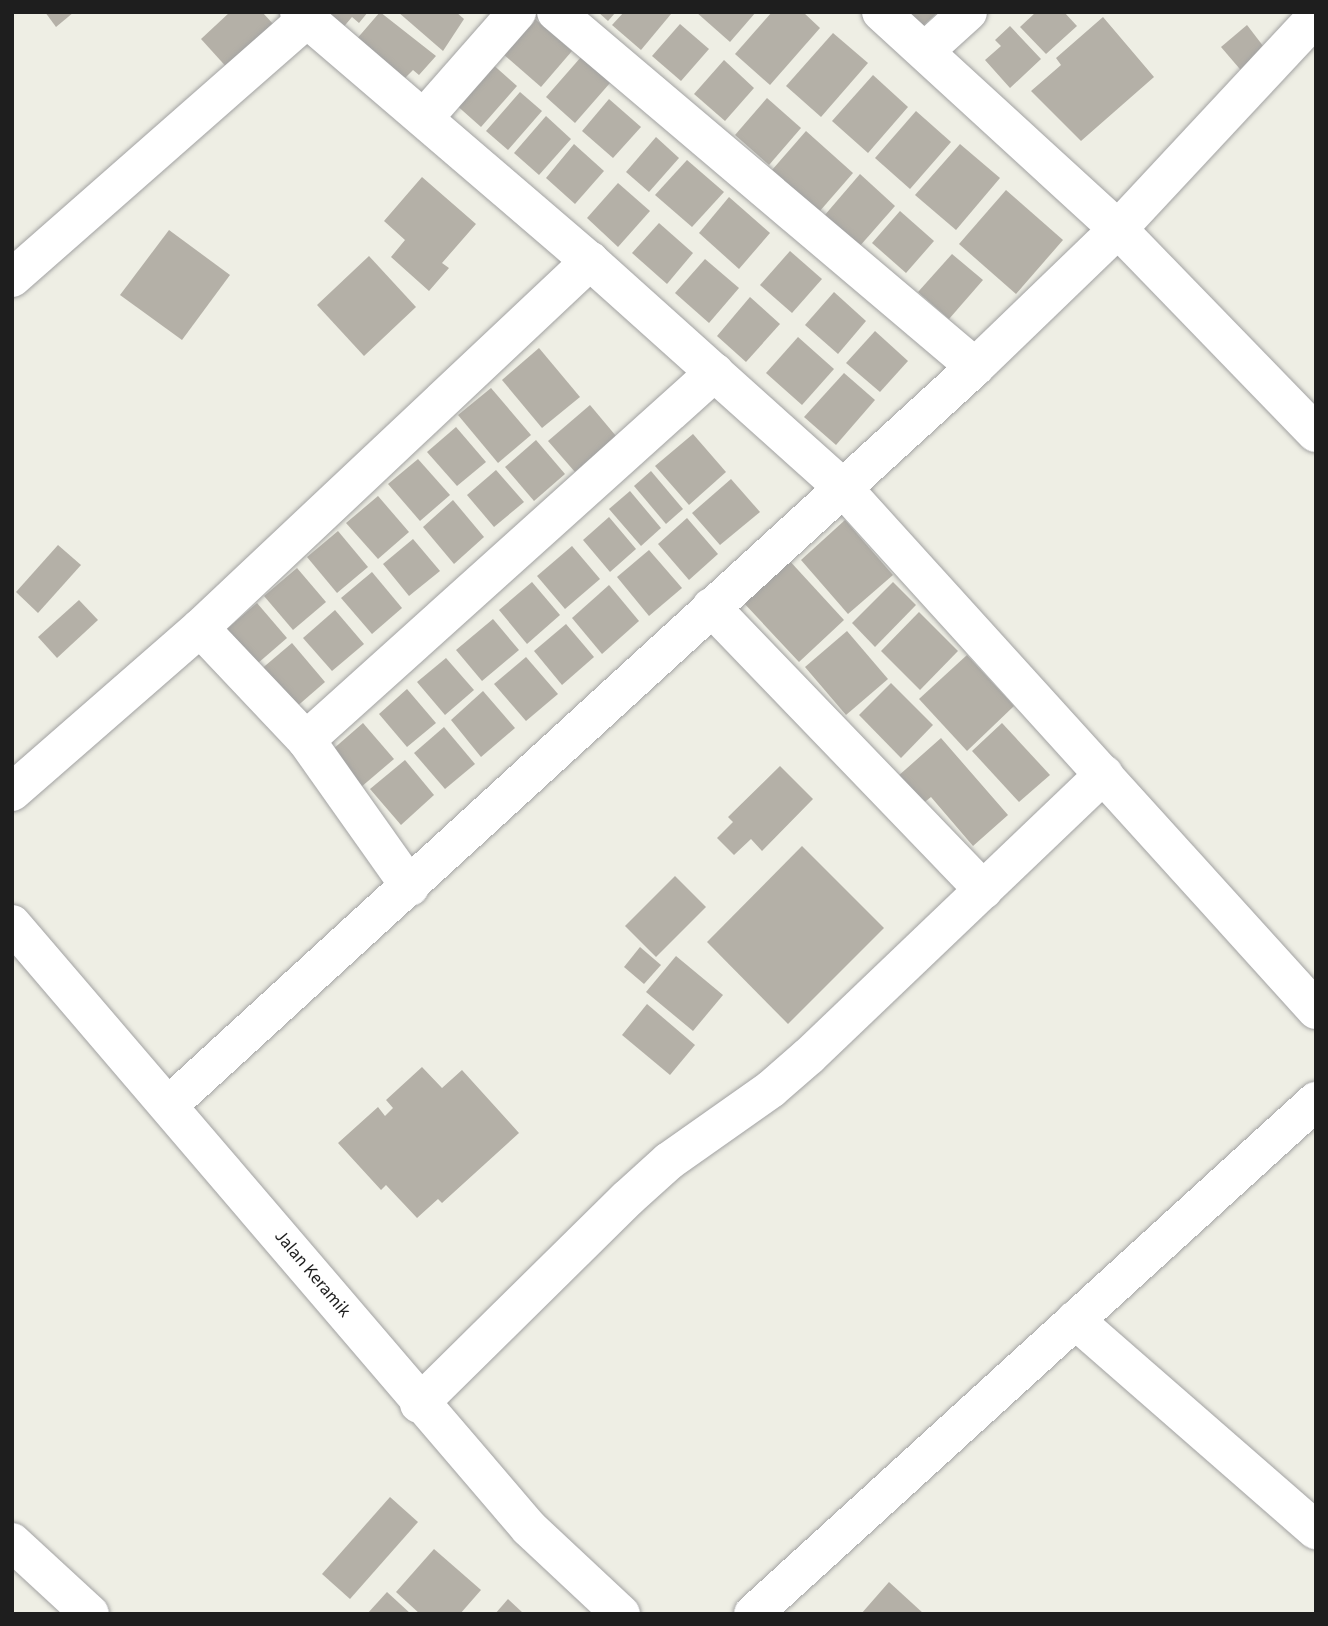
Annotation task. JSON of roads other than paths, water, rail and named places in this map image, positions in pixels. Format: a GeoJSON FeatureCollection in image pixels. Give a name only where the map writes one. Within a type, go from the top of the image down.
{"type":"FeatureCollection","features":[{"type":"Feature","properties":{"kind":"street"},"geometry":{"type":"LineString","coordinates":[[424,118],[517,12]]}},
{"type":"Feature","properties":{"kind":"street"},"geometry":{"type":"LineString","coordinates":[[556,12],[975,367]]}},
{"type":"Feature","properties":{"kind":"street"},"geometry":{"type":"LineString","coordinates":[[881,12],[1118,229],[1316,433]]}},
{"type":"Feature","properties":{"kind":"street"},"geometry":{"type":"LineString","coordinates":[[925,51],[968,12]]}},
{"type":"Feature","properties":{"kind":"street"},"geometry":{"type":"LineString","coordinates":[[12,278],[303,16],[590,261],[844,489],[1316,1010]]}},
{"type":"Feature","properties":{"kind":"street"},"geometry":{"type":"LineString","coordinates":[[170,1104],[975,367],[1118,229],[1316,17]]}},
{"type":"Feature","properties":{"kind":"street"},"geometry":{"type":"LineString","coordinates":[[12,792],[200,628],[590,261]]}},
{"type":"Feature","properties":{"kind":"street"},"geometry":{"type":"LineString","coordinates":[[306,740],[715,372]]}},
{"type":"Feature","properties":{"kind":"street"},"geometry":{"type":"LineString","coordinates":[[710,607],[983,890]]}},
{"type":"Feature","properties":{"kind":"street"},"geometry":{"type":"LineString","coordinates":[[200,628],[306,740],[410,887]]}},
{"type":"Feature","properties":{"kind":"street"},"geometry":{"type":"LineString","coordinates":[[419,1404],[628,1198],[669,1161],[799,1064],[1104,774]]}},
{"type":"Feature","properties":{"kind":"street","name":"Jalan Keramik"},"geometry":{"type":"LineString","coordinates":[[12,923],[170,1104],[419,1404],[529,1528],[621,1614]]}},
{"type":"Feature","properties":{"kind":"street"},"geometry":{"type":"LineString","coordinates":[[753,1614],[1316,1101]]}},
{"type":"Feature","properties":{"kind":"street"},"geometry":{"type":"LineString","coordinates":[[1075,1321],[1316,1530]]}},
{"type":"Feature","properties":{"kind":"street"},"geometry":{"type":"LineString","coordinates":[[12,1542],[90,1614]]}}]}
